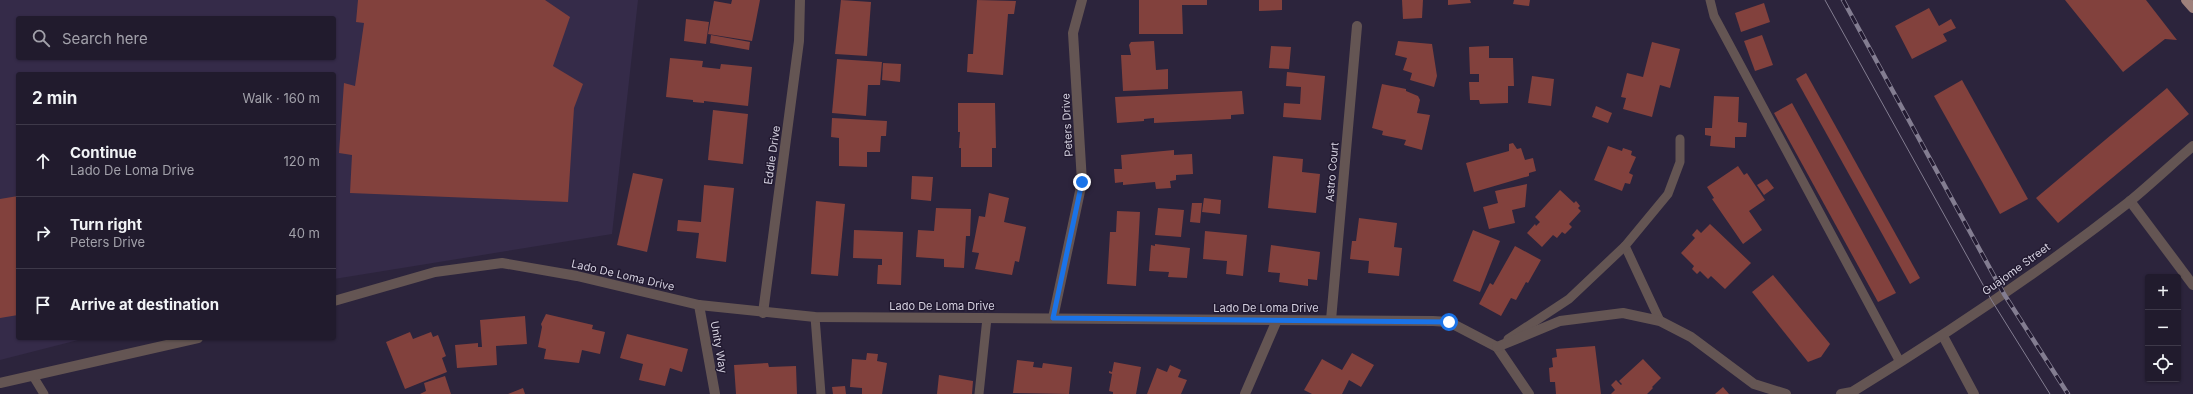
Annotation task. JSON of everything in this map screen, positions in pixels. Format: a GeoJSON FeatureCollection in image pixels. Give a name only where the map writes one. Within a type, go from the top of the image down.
{"type":"FeatureCollection","features":[{"type":"Feature","properties":{"kind":"main road"},"geometry":{"type":"LineString","coordinates":[[2186,0],[2193,8]]}},
{"type":"Feature","properties":{"kind":"street","name":"Eddie Drive"},"geometry":{"type":"LineString","coordinates":[[763,313],[799,41],[800,0]]}},
{"type":"Feature","properties":{"kind":"street","name":"Peters Drive"},"geometry":{"type":"LineString","coordinates":[[1053,318],[1082,182],[1073,33],[1082,0]]}},
{"type":"Feature","properties":{"kind":"street","name":"Astro Court"},"geometry":{"type":"LineString","coordinates":[[1331,320],[1357,26]]}},
{"type":"Feature","properties":{"kind":"street","name":"Guajome Street"},"geometry":{"type":"LineString","coordinates":[[1841,394],[1852,392],[1943,336],[2004,294],[2130,201],[2193,146]]}},
{"type":"Feature","properties":{"kind":"street"},"geometry":{"type":"LineString","coordinates":[[2130,201],[2193,285]]}},
{"type":"Feature","properties":{"kind":"street","name":"Lado De Loma Drive"},"geometry":{"type":"LineString","coordinates":[[336,300],[435,272],[502,263],[577,276],[699,305],[763,313],[815,317],[1449,322],[1497,347],[1529,394]]}},
{"type":"Feature","properties":{"kind":"street","name":"Unity Way"},"geometry":{"type":"LineString","coordinates":[[699,305],[715,394]]}},
{"type":"Feature","properties":{"kind":"street"},"geometry":{"type":"LineString","coordinates":[[1497,347],[1560,321],[1623,313],[1660,321],[1691,337],[1754,384],[1786,394]]}},
{"type":"Feature","properties":{"kind":"street"},"geometry":{"type":"LineString","coordinates":[[1245,394],[1277,320]]}},
{"type":"Feature","properties":{"kind":"street"},"geometry":{"type":"LineString","coordinates":[[1943,336],[1974,394]]}},
{"type":"Feature","properties":{"kind":"street"},"geometry":{"type":"LineString","coordinates":[[0,383],[189,340]]}},
{"type":"Feature","properties":{"kind":"lane"},"geometry":{"type":"LineString","coordinates":[[1710,0],[1714,16],[1900,362]]}},
{"type":"Feature","properties":{"kind":"lane"},"geometry":{"type":"LineString","coordinates":[[1497,347],[1569,299],[1625,246],[1668,194],[1680,162],[1680,139]]}},
{"type":"Feature","properties":{"kind":"lane"},"geometry":{"type":"LineString","coordinates":[[1625,246],[1660,321]]}},
{"type":"Feature","properties":{"kind":"lane"},"geometry":{"type":"LineString","coordinates":[[815,317],[821,394]]}},
{"type":"Feature","properties":{"kind":"lane"},"geometry":{"type":"LineString","coordinates":[[979,394],[987,318]]}},
{"type":"Feature","properties":{"kind":"lane"},"geometry":{"type":"LineString","coordinates":[[33,376],[44,394]]}},
{"type":"Feature","properties":{"kind":"shaded area"},"geometry":{"type":"Polygon","coordinates":[[[0,0],[638,0],[612,234],[336,279],[336,72],[16,72],[16,340],[78,340],[0,360],[0,0]]]}},
{"type":"Feature","properties":{"kind":"building"},"geometry":{"type":"Polygon","coordinates":[[[358,0],[545,0],[570,17],[553,66],[583,84],[574,108],[568,202],[350,193],[352,155],[339,153],[344,83],[355,86],[364,23],[356,22],[358,0]]]}},
{"type":"Feature","properties":{"kind":"building"},"geometry":{"type":"Polygon","coordinates":[[[732,0],[760,0],[752,41],[708,34],[714,1],[731,4],[732,0]]]}},
{"type":"Feature","properties":{"kind":"building"},"geometry":{"type":"Polygon","coordinates":[[[841,0],[871,2],[867,56],[835,54],[841,0]]]}},
{"type":"Feature","properties":{"kind":"building"},"geometry":{"type":"Polygon","coordinates":[[[977,0],[1016,1],[1014,14],[1008,14],[1003,75],[967,72],[968,54],[973,54],[977,0]]]}},
{"type":"Feature","properties":{"kind":"building"},"geometry":{"type":"Polygon","coordinates":[[[1139,0],[1207,0],[1207,5],[1182,5],[1183,34],[1139,34],[1139,0]]]}},
{"type":"Feature","properties":{"kind":"building"},"geometry":{"type":"Polygon","coordinates":[[[1259,0],[1282,0],[1282,10],[1259,11],[1259,0]]]}},
{"type":"Feature","properties":{"kind":"building"},"geometry":{"type":"Polygon","coordinates":[[[1402,0],[1423,0],[1422,18],[1403,19],[1402,0]]]}},
{"type":"Feature","properties":{"kind":"building"},"geometry":{"type":"Polygon","coordinates":[[[1448,0],[1470,0],[1471,3],[1448,5],[1448,0]]]}},
{"type":"Feature","properties":{"kind":"building"},"geometry":{"type":"Polygon","coordinates":[[[1514,0],[1530,0],[1529,6],[1513,4],[1514,0]]]}},
{"type":"Feature","properties":{"kind":"building"},"geometry":{"type":"Polygon","coordinates":[[[2065,0],[2146,0],[2177,40],[2165,39],[2123,72],[2065,0]]]}},
{"type":"Feature","properties":{"kind":"building"},"geometry":{"type":"Polygon","coordinates":[[[1764,3],[1770,22],[1741,32],[1735,13],[1764,3]]]}},
{"type":"Feature","properties":{"kind":"building"},"geometry":{"type":"Polygon","coordinates":[[[1929,8],[1939,26],[1951,19],[1956,28],[1943,34],[1947,41],[1912,59],[1895,26],[1929,8]]]}},
{"type":"Feature","properties":{"kind":"building"},"geometry":{"type":"Polygon","coordinates":[[[686,19],[709,22],[706,44],[684,41],[686,19]]]}},
{"type":"Feature","properties":{"kind":"building"},"geometry":{"type":"Polygon","coordinates":[[[711,35],[750,42],[749,50],[710,43],[711,35]]]}},
{"type":"Feature","properties":{"kind":"building"},"geometry":{"type":"Polygon","coordinates":[[[1762,35],[1773,65],[1755,71],[1744,41],[1762,35]]]}},
{"type":"Feature","properties":{"kind":"building"},"geometry":{"type":"Polygon","coordinates":[[[1154,41],[1156,70],[1168,69],[1168,89],[1123,91],[1121,55],[1131,55],[1129,45],[1131,42],[1154,41]]]}},
{"type":"Feature","properties":{"kind":"building"},"geometry":{"type":"Polygon","coordinates":[[[1398,41],[1432,44],[1437,76],[1434,87],[1410,80],[1412,73],[1403,70],[1407,58],[1395,55],[1398,41]]]}},
{"type":"Feature","properties":{"kind":"building"},"geometry":{"type":"Polygon","coordinates":[[[1652,42],[1680,49],[1670,88],[1660,85],[1652,117],[1623,109],[1626,98],[1621,97],[1627,73],[1643,77],[1652,42]]]}},
{"type":"Feature","properties":{"kind":"building"},"geometry":{"type":"Polygon","coordinates":[[[1271,46],[1291,47],[1289,69],[1269,68],[1271,46]]]}},
{"type":"Feature","properties":{"kind":"building"},"geometry":{"type":"Polygon","coordinates":[[[1489,46],[1489,58],[1513,58],[1514,86],[1508,86],[1508,103],[1480,104],[1479,100],[1470,100],[1469,82],[1479,82],[1479,74],[1470,74],[1469,47],[1489,46]]]}},
{"type":"Feature","properties":{"kind":"building"},"geometry":{"type":"Polygon","coordinates":[[[670,58],[703,61],[702,67],[720,69],[721,64],[752,67],[748,106],[704,101],[704,103],[693,102],[693,100],[666,97],[670,58]]]}},
{"type":"Feature","properties":{"kind":"building"},"geometry":{"type":"Polygon","coordinates":[[[837,59],[882,62],[880,85],[868,85],[866,116],[832,113],[837,59]]]}},
{"type":"Feature","properties":{"kind":"building"},"geometry":{"type":"Polygon","coordinates":[[[883,63],[901,64],[900,82],[882,80],[883,63]]]}},
{"type":"Feature","properties":{"kind":"building"},"geometry":{"type":"Polygon","coordinates":[[[1287,72],[1325,76],[1321,120],[1283,117],[1284,103],[1300,104],[1301,87],[1286,86],[1287,72]]]}},
{"type":"Feature","properties":{"kind":"building"},"geometry":{"type":"Polygon","coordinates":[[[1806,73],[1920,278],[1910,284],[1796,79],[1806,73]]]}},
{"type":"Feature","properties":{"kind":"building"},"geometry":{"type":"Polygon","coordinates":[[[1532,76],[1554,79],[1551,106],[1528,103],[1532,76]]]}},
{"type":"Feature","properties":{"kind":"building"},"geometry":{"type":"Polygon","coordinates":[[[1962,80],[2028,199],[2000,214],[1934,96],[1962,80]]]}},
{"type":"Feature","properties":{"kind":"building"},"geometry":{"type":"Polygon","coordinates":[[[1382,84],[1406,89],[1406,91],[1418,96],[1420,100],[1417,113],[1430,115],[1422,150],[1404,145],[1406,140],[1382,135],[1383,131],[1372,128],[1382,84]]]}},
{"type":"Feature","properties":{"kind":"building"},"geometry":{"type":"Polygon","coordinates":[[[2167,88],[2189,114],[2058,223],[2036,198],[2167,88]]]}},
{"type":"Feature","properties":{"kind":"building"},"geometry":{"type":"Polygon","coordinates":[[[1242,91],[1244,114],[1231,115],[1231,119],[1154,123],[1154,118],[1144,119],[1144,121],[1117,123],[1115,97],[1242,91]]]}},
{"type":"Feature","properties":{"kind":"building"},"geometry":{"type":"Polygon","coordinates":[[[1714,96],[1739,97],[1738,122],[1747,123],[1746,137],[1735,137],[1735,148],[1710,146],[1711,136],[1705,135],[1705,128],[1712,128],[1714,96]]]}},
{"type":"Feature","properties":{"kind":"building"},"geometry":{"type":"Polygon","coordinates":[[[958,103],[995,103],[996,148],[992,148],[992,167],[961,167],[961,148],[959,148],[960,132],[958,132],[958,103]]]}},
{"type":"Feature","properties":{"kind":"building"},"geometry":{"type":"Polygon","coordinates":[[[1792,103],[1896,293],[1878,302],[1774,113],[1792,103]]]}},
{"type":"Feature","properties":{"kind":"building"},"geometry":{"type":"Polygon","coordinates":[[[1596,106],[1612,113],[1608,123],[1592,117],[1596,106]]]}},
{"type":"Feature","properties":{"kind":"building"},"geometry":{"type":"Polygon","coordinates":[[[713,110],[748,114],[743,164],[708,160],[713,110]]]}},
{"type":"Feature","properties":{"kind":"building"},"geometry":{"type":"Polygon","coordinates":[[[832,118],[887,121],[886,136],[881,136],[880,152],[867,152],[867,167],[839,166],[839,138],[831,137],[832,118]]]}},
{"type":"Feature","properties":{"kind":"building"},"geometry":{"type":"Polygon","coordinates":[[[1513,143],[1517,149],[1521,148],[1525,160],[1533,158],[1536,171],[1529,173],[1529,176],[1474,192],[1466,163],[1509,151],[1509,144],[1513,143]]]}},
{"type":"Feature","properties":{"kind":"building"},"geometry":{"type":"Polygon","coordinates":[[[1608,146],[1622,151],[1623,148],[1632,151],[1631,155],[1636,157],[1629,173],[1633,175],[1630,184],[1625,183],[1622,191],[1594,180],[1608,146]]]}},
{"type":"Feature","properties":{"kind":"building"},"geometry":{"type":"Polygon","coordinates":[[[1174,150],[1174,155],[1192,154],[1193,174],[1176,175],[1176,180],[1170,181],[1171,188],[1156,189],[1155,182],[1123,185],[1123,182],[1115,183],[1114,169],[1122,169],[1121,155],[1174,150]]]}},
{"type":"Feature","properties":{"kind":"building"},"geometry":{"type":"Polygon","coordinates":[[[1273,156],[1303,159],[1302,172],[1320,174],[1316,213],[1268,208],[1273,156]]]}},
{"type":"Feature","properties":{"kind":"building"},"geometry":{"type":"Polygon","coordinates":[[[1738,166],[1744,175],[1747,173],[1765,200],[1749,211],[1762,230],[1743,244],[1712,199],[1714,198],[1707,187],[1738,166]]]}},
{"type":"Feature","properties":{"kind":"building"},"geometry":{"type":"Polygon","coordinates":[[[633,173],[663,179],[647,252],[617,245],[633,173]]]}},
{"type":"Feature","properties":{"kind":"building"},"geometry":{"type":"Polygon","coordinates":[[[912,176],[933,177],[931,201],[911,199],[912,176]]]}},
{"type":"Feature","properties":{"kind":"building"},"geometry":{"type":"Polygon","coordinates":[[[1767,179],[1774,188],[1764,195],[1757,185],[1767,179]]]}},
{"type":"Feature","properties":{"kind":"building"},"geometry":{"type":"Polygon","coordinates":[[[1527,184],[1525,207],[1512,210],[1515,223],[1489,229],[1483,207],[1498,203],[1495,191],[1527,184]]]}},
{"type":"Feature","properties":{"kind":"building"},"geometry":{"type":"Polygon","coordinates":[[[704,185],[734,188],[726,262],[696,258],[699,233],[677,231],[678,220],[701,222],[704,185]]]}},
{"type":"Feature","properties":{"kind":"building"},"geometry":{"type":"Polygon","coordinates":[[[1560,190],[1574,203],[1576,201],[1580,206],[1578,208],[1581,211],[1569,224],[1572,227],[1565,234],[1562,232],[1557,238],[1553,235],[1542,247],[1527,233],[1535,224],[1536,226],[1540,222],[1535,217],[1560,190]]]}},
{"type":"Feature","properties":{"kind":"building"},"geometry":{"type":"Polygon","coordinates":[[[989,193],[1009,198],[1004,222],[1026,227],[1019,262],[1015,261],[1012,275],[975,269],[979,253],[972,252],[979,216],[985,217],[989,193]]]}},
{"type":"Feature","properties":{"kind":"building"},"geometry":{"type":"Polygon","coordinates":[[[16,196],[16,315],[0,318],[0,199],[16,196]]]}},
{"type":"Feature","properties":{"kind":"building"},"geometry":{"type":"Polygon","coordinates":[[[1204,198],[1221,200],[1220,214],[1202,212],[1204,198]]]}},
{"type":"Feature","properties":{"kind":"building"},"geometry":{"type":"Polygon","coordinates":[[[816,201],[845,204],[838,276],[811,274],[816,201]]]}},
{"type":"Feature","properties":{"kind":"building"},"geometry":{"type":"Polygon","coordinates":[[[1192,203],[1202,203],[1200,223],[1190,222],[1192,203]]]}},
{"type":"Feature","properties":{"kind":"building"},"geometry":{"type":"Polygon","coordinates":[[[936,208],[971,209],[970,236],[966,236],[964,268],[944,267],[944,259],[916,257],[918,230],[934,231],[936,208]]]}},
{"type":"Feature","properties":{"kind":"building"},"geometry":{"type":"Polygon","coordinates":[[[1158,208],[1184,210],[1181,237],[1155,235],[1158,208]]]}},
{"type":"Feature","properties":{"kind":"building"},"geometry":{"type":"Polygon","coordinates":[[[1117,211],[1140,212],[1136,286],[1107,284],[1110,232],[1116,232],[1117,211]]]}},
{"type":"Feature","properties":{"kind":"building"},"geometry":{"type":"Polygon","coordinates":[[[1359,218],[1397,223],[1394,247],[1402,248],[1399,276],[1368,273],[1369,261],[1350,259],[1352,241],[1356,241],[1359,218]]]}},
{"type":"Feature","properties":{"kind":"building"},"geometry":{"type":"Polygon","coordinates":[[[1710,224],[1751,263],[1725,289],[1711,276],[1708,279],[1700,271],[1697,274],[1692,269],[1694,266],[1681,253],[1695,238],[1692,235],[1697,229],[1701,233],[1710,224]]]}},
{"type":"Feature","properties":{"kind":"building"},"geometry":{"type":"Polygon","coordinates":[[[854,230],[903,232],[901,285],[877,284],[878,265],[882,265],[882,259],[853,258],[854,230]]]}},
{"type":"Feature","properties":{"kind":"building"},"geometry":{"type":"Polygon","coordinates":[[[1473,230],[1500,241],[1480,292],[1453,281],[1473,230]]]}},
{"type":"Feature","properties":{"kind":"building"},"geometry":{"type":"Polygon","coordinates":[[[1205,231],[1247,235],[1243,276],[1226,274],[1227,261],[1203,259],[1205,231]]]}},
{"type":"Feature","properties":{"kind":"building"},"geometry":{"type":"Polygon","coordinates":[[[1155,244],[1190,248],[1187,278],[1168,277],[1169,272],[1149,271],[1151,245],[1155,246],[1155,244]]]}},
{"type":"Feature","properties":{"kind":"building"},"geometry":{"type":"Polygon","coordinates":[[[1271,245],[1320,252],[1317,280],[1308,279],[1308,286],[1279,282],[1280,273],[1268,272],[1271,245]]]}},
{"type":"Feature","properties":{"kind":"building"},"geometry":{"type":"Polygon","coordinates":[[[1515,246],[1541,260],[1516,300],[1511,298],[1501,316],[1479,304],[1490,283],[1493,285],[1515,246]]]}},
{"type":"Feature","properties":{"kind":"building"},"geometry":{"type":"Polygon","coordinates":[[[1773,275],[1830,344],[1821,357],[1808,362],[1752,292],[1773,275]]]}},
{"type":"Feature","properties":{"kind":"building"},"geometry":{"type":"Polygon","coordinates":[[[546,314],[593,325],[592,329],[605,332],[600,354],[582,350],[579,363],[544,359],[546,349],[538,347],[542,327],[541,324],[546,314]]]}},
{"type":"Feature","properties":{"kind":"building"},"geometry":{"type":"Polygon","coordinates":[[[525,316],[527,344],[496,346],[497,365],[457,368],[455,345],[478,343],[478,347],[482,347],[480,320],[525,316]]]}},
{"type":"Feature","properties":{"kind":"building"},"geometry":{"type":"Polygon","coordinates":[[[410,332],[413,339],[431,332],[433,337],[438,335],[446,356],[442,358],[447,372],[405,389],[386,342],[410,332]]]}},
{"type":"Feature","properties":{"kind":"building"},"geometry":{"type":"Polygon","coordinates":[[[627,334],[688,349],[682,372],[670,368],[665,386],[639,380],[643,364],[620,358],[627,334]]]}},
{"type":"Feature","properties":{"kind":"building"},"geometry":{"type":"Polygon","coordinates":[[[1595,346],[1601,394],[1556,394],[1555,382],[1550,382],[1549,368],[1553,367],[1552,358],[1557,357],[1556,349],[1595,346]]]}},
{"type":"Feature","properties":{"kind":"building"},"geometry":{"type":"Polygon","coordinates":[[[867,353],[878,354],[877,361],[887,363],[882,394],[862,394],[862,388],[850,387],[852,359],[866,360],[867,353]]]}},
{"type":"Feature","properties":{"kind":"building"},"geometry":{"type":"Polygon","coordinates":[[[1352,353],[1374,365],[1361,387],[1349,380],[1342,394],[1312,394],[1304,390],[1322,359],[1342,370],[1352,353]]]}},
{"type":"Feature","properties":{"kind":"building"},"geometry":{"type":"Polygon","coordinates":[[[1643,359],[1661,378],[1652,387],[1653,388],[1647,394],[1611,394],[1615,390],[1611,385],[1616,380],[1621,385],[1622,384],[1619,381],[1643,359]]]}},
{"type":"Feature","properties":{"kind":"building"},"geometry":{"type":"Polygon","coordinates":[[[1017,360],[1034,362],[1033,367],[1042,368],[1043,363],[1072,367],[1069,394],[1013,393],[1017,360]]]}},
{"type":"Feature","properties":{"kind":"building"},"geometry":{"type":"Polygon","coordinates":[[[1114,362],[1141,367],[1136,394],[1113,394],[1113,392],[1109,391],[1112,374],[1109,373],[1109,371],[1112,372],[1114,362]]]}},
{"type":"Feature","properties":{"kind":"building"},"geometry":{"type":"Polygon","coordinates":[[[768,363],[769,367],[796,366],[797,394],[736,394],[734,365],[768,363]]]}},
{"type":"Feature","properties":{"kind":"building"},"geometry":{"type":"Polygon","coordinates":[[[1170,365],[1181,370],[1178,377],[1187,380],[1181,394],[1147,394],[1157,368],[1167,372],[1170,365]]]}},
{"type":"Feature","properties":{"kind":"building"},"geometry":{"type":"Polygon","coordinates":[[[939,375],[973,381],[972,394],[937,394],[939,375]]]}},
{"type":"Feature","properties":{"kind":"building"},"geometry":{"type":"Polygon","coordinates":[[[445,376],[451,394],[420,394],[426,391],[424,383],[445,376]]]}},
{"type":"Feature","properties":{"kind":"building"},"geometry":{"type":"Polygon","coordinates":[[[845,386],[846,394],[833,394],[832,387],[845,386]]]}},
{"type":"Feature","properties":{"kind":"building"},"geometry":{"type":"Polygon","coordinates":[[[1723,387],[1729,394],[1715,394],[1723,387]]]}},
{"type":"Feature","properties":{"kind":"building"},"geometry":{"type":"Polygon","coordinates":[[[523,388],[525,394],[508,394],[523,388]]]}},
{"type":"Feature","properties":{"kind":"tram line"},"geometry":{"type":"LineString","coordinates":[[1825,0],[1992,301],[2050,394]]}},
{"type":"Feature","properties":{"kind":"railway"},"geometry":{"type":"LineString","coordinates":[[1843,0],[2004,294],[2068,394]]}},
{"type":"Feature","properties":{"kind":"route"},"geometry":{"type":"LineString","coordinates":[[1082,182],[1053,318],[1408,320],[1449,322]]}}]}
